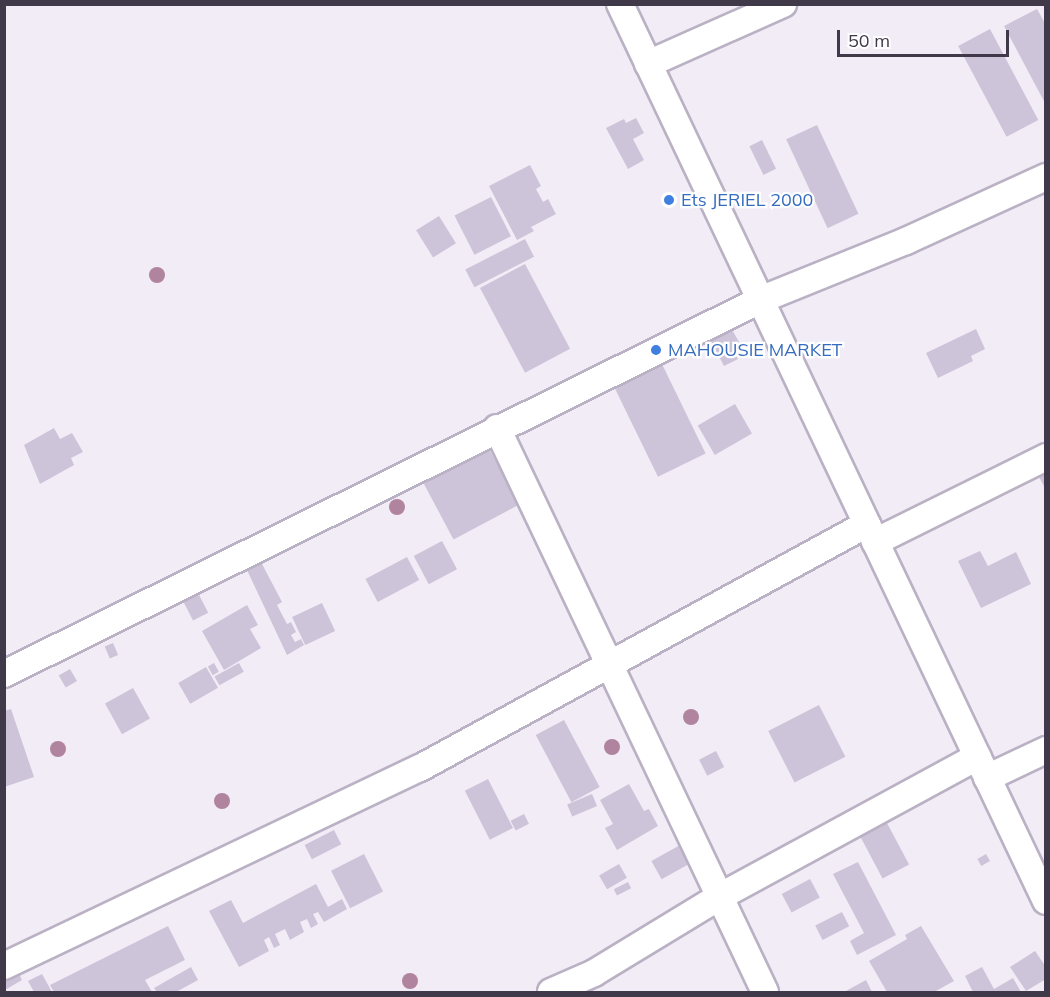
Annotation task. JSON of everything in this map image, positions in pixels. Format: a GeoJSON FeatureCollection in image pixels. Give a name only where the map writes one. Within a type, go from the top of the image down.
{"type":"FeatureCollection","features":[{"type":"Feature","properties":{"kind":"street"},"geometry":{"type":"LineString","coordinates":[[620,4],[1046,901]]}},
{"type":"Feature","properties":{"kind":"street"},"geometry":{"type":"LineString","coordinates":[[648,64],[783,4]]}},
{"type":"Feature","properties":{"kind":"street"},"geometry":{"type":"LineString","coordinates":[[4,674],[496,428],[760,300],[906,241],[1046,177]]}},
{"type":"Feature","properties":{"kind":"street"},"geometry":{"type":"LineString","coordinates":[[496,428],[765,993]]}},
{"type":"Feature","properties":{"kind":"street"},"geometry":{"type":"LineString","coordinates":[[4,966],[420,768],[608,667],[871,533],[1046,457]]}},
{"type":"Feature","properties":{"kind":"street"},"geometry":{"type":"LineString","coordinates":[[551,993],[594,973],[719,897],[982,768],[1046,750]]}},
{"type":"Feature","properties":{"kind":"building"},"geometry":{"type":"Polygon","coordinates":[[[1037,9],[1046,25],[1046,105],[1004,26],[1037,9]]]}},
{"type":"Feature","properties":{"kind":"building"},"geometry":{"type":"Polygon","coordinates":[[[990,29],[1038,120],[1007,137],[958,46],[990,29]]]}},
{"type":"Feature","properties":{"kind":"building"},"geometry":{"type":"Polygon","coordinates":[[[636,118],[644,133],[633,139],[644,160],[628,169],[606,128],[624,119],[626,123],[636,118]]]}},
{"type":"Feature","properties":{"kind":"building"},"geometry":{"type":"Polygon","coordinates":[[[817,125],[858,214],[828,228],[786,139],[817,125]]]}},
{"type":"Feature","properties":{"kind":"building"},"geometry":{"type":"Polygon","coordinates":[[[762,140],[776,169],[763,175],[749,146],[762,140]]]}},
{"type":"Feature","properties":{"kind":"building"},"geometry":{"type":"Polygon","coordinates":[[[530,165],[541,186],[536,189],[543,202],[548,199],[556,214],[531,227],[534,231],[517,240],[489,186],[530,165]]]}},
{"type":"Feature","properties":{"kind":"building"},"geometry":{"type":"Polygon","coordinates":[[[491,197],[511,236],[474,255],[454,216],[491,197]]]}},
{"type":"Feature","properties":{"kind":"building"},"geometry":{"type":"Polygon","coordinates":[[[439,216],[456,243],[433,257],[416,230],[439,216]]]}},
{"type":"Feature","properties":{"kind":"building"},"geometry":{"type":"Polygon","coordinates":[[[525,239],[534,257],[474,287],[465,269],[525,239]]]}},
{"type":"Feature","properties":{"kind":"building"},"geometry":{"type":"Polygon","coordinates":[[[525,264],[570,349],[525,373],[480,288],[525,264]]]}},
{"type":"Feature","properties":{"kind":"building"},"geometry":{"type":"Polygon","coordinates":[[[731,328],[742,347],[733,351],[738,359],[724,366],[710,339],[731,328]]]}},
{"type":"Feature","properties":{"kind":"building"},"geometry":{"type":"Polygon","coordinates":[[[976,329],[985,349],[971,356],[973,361],[938,378],[926,353],[976,329]]]}},
{"type":"Feature","properties":{"kind":"building"},"geometry":{"type":"Polygon","coordinates":[[[660,360],[706,453],[658,477],[612,383],[660,360]]]}},
{"type":"Feature","properties":{"kind":"building"},"geometry":{"type":"Polygon","coordinates":[[[735,404],[752,433],[715,455],[698,426],[735,404]]]}},
{"type":"Feature","properties":{"kind":"building"},"geometry":{"type":"Polygon","coordinates":[[[54,428],[60,439],[72,433],[83,452],[71,458],[74,465],[40,484],[24,445],[54,428]]]}},
{"type":"Feature","properties":{"kind":"building"},"geometry":{"type":"Polygon","coordinates":[[[486,443],[519,505],[454,540],[421,478],[486,443]]]}},
{"type":"Feature","properties":{"kind":"building"},"geometry":{"type":"Polygon","coordinates":[[[1046,472],[1046,490],[1038,475],[1046,472]]]}},
{"type":"Feature","properties":{"kind":"building"},"geometry":{"type":"Polygon","coordinates":[[[442,541],[457,569],[429,584],[414,556],[442,541]]]}},
{"type":"Feature","properties":{"kind":"building"},"geometry":{"type":"Polygon","coordinates":[[[980,551],[988,566],[1016,552],[1031,584],[981,608],[958,561],[980,551]]]}},
{"type":"Feature","properties":{"kind":"building"},"geometry":{"type":"Polygon","coordinates":[[[407,557],[419,580],[378,602],[366,579],[407,557]]]}},
{"type":"Feature","properties":{"kind":"building"},"geometry":{"type":"Polygon","coordinates":[[[261,562],[282,602],[277,605],[287,624],[291,622],[296,632],[291,635],[295,642],[301,639],[304,645],[287,655],[247,570],[261,562]]]}},
{"type":"Feature","properties":{"kind":"building"},"geometry":{"type":"Polygon","coordinates":[[[195,587],[208,613],[193,621],[180,595],[195,587]]]}},
{"type":"Feature","properties":{"kind":"building"},"geometry":{"type":"Polygon","coordinates":[[[322,603],[335,631],[305,645],[292,617],[322,603]]]}},
{"type":"Feature","properties":{"kind":"building"},"geometry":{"type":"Polygon","coordinates":[[[247,605],[258,625],[250,629],[261,648],[224,670],[202,631],[247,605]]]}},
{"type":"Feature","properties":{"kind":"building"},"geometry":{"type":"Polygon","coordinates":[[[113,643],[118,655],[110,658],[105,647],[113,643]]]}},
{"type":"Feature","properties":{"kind":"building"},"geometry":{"type":"Polygon","coordinates":[[[214,663],[219,672],[213,675],[208,666],[214,663]]]}},
{"type":"Feature","properties":{"kind":"building"},"geometry":{"type":"Polygon","coordinates":[[[239,663],[244,672],[219,685],[215,677],[239,663]]]}},
{"type":"Feature","properties":{"kind":"building"},"geometry":{"type":"Polygon","coordinates":[[[206,667],[218,688],[190,704],[178,683],[206,667]]]}},
{"type":"Feature","properties":{"kind":"building"},"geometry":{"type":"Polygon","coordinates":[[[70,669],[77,681],[66,688],[59,676],[70,669]]]}},
{"type":"Feature","properties":{"kind":"building"},"geometry":{"type":"Polygon","coordinates":[[[133,688],[150,719],[122,734],[105,704],[133,688]]]}},
{"type":"Feature","properties":{"kind":"building"},"geometry":{"type":"Polygon","coordinates":[[[819,705],[845,757],[795,783],[768,731],[819,705]]]}},
{"type":"Feature","properties":{"kind":"building"},"geometry":{"type":"Polygon","coordinates":[[[11,709],[34,777],[4,787],[4,711],[11,709]]]}},
{"type":"Feature","properties":{"kind":"building"},"geometry":{"type":"Polygon","coordinates":[[[564,720],[600,787],[571,802],[536,735],[564,720]]]}},
{"type":"Feature","properties":{"kind":"building"},"geometry":{"type":"Polygon","coordinates":[[[716,751],[724,767],[707,776],[699,760],[716,751]]]}},
{"type":"Feature","properties":{"kind":"building"},"geometry":{"type":"Polygon","coordinates":[[[488,779],[513,828],[490,840],[465,791],[488,779]]]}},
{"type":"Feature","properties":{"kind":"building"},"geometry":{"type":"Polygon","coordinates":[[[629,784],[644,811],[649,809],[658,826],[617,850],[605,828],[613,824],[600,800],[629,784]]]}},
{"type":"Feature","properties":{"kind":"building"},"geometry":{"type":"Polygon","coordinates":[[[592,794],[597,806],[572,817],[567,805],[592,794]]]}},
{"type":"Feature","properties":{"kind":"building"},"geometry":{"type":"Polygon","coordinates":[[[524,814],[529,824],[516,831],[511,821],[524,814]]]}},
{"type":"Feature","properties":{"kind":"building"},"geometry":{"type":"Polygon","coordinates":[[[887,823],[909,864],[883,879],[861,837],[887,823]]]}},
{"type":"Feature","properties":{"kind":"building"},"geometry":{"type":"Polygon","coordinates":[[[334,830],[341,844],[312,859],[305,845],[334,830]]]}},
{"type":"Feature","properties":{"kind":"building"},"geometry":{"type":"Polygon","coordinates":[[[682,844],[692,862],[662,879],[651,861],[682,844]]]}},
{"type":"Feature","properties":{"kind":"building"},"geometry":{"type":"Polygon","coordinates":[[[364,854],[383,891],[350,908],[331,871],[364,854]]]}},
{"type":"Feature","properties":{"kind":"building"},"geometry":{"type":"Polygon","coordinates":[[[986,854],[990,861],[981,866],[977,859],[986,854]]]}},
{"type":"Feature","properties":{"kind":"building"},"geometry":{"type":"Polygon","coordinates":[[[858,862],[896,935],[857,955],[850,941],[864,933],[833,874],[858,862]]]}},
{"type":"Feature","properties":{"kind":"building"},"geometry":{"type":"Polygon","coordinates":[[[619,864],[627,878],[607,889],[599,876],[619,864]]]}},
{"type":"Feature","properties":{"kind":"building"},"geometry":{"type":"Polygon","coordinates":[[[810,879],[820,898],[792,913],[782,894],[810,879]]]}},
{"type":"Feature","properties":{"kind":"building"},"geometry":{"type":"Polygon","coordinates":[[[628,882],[631,888],[617,896],[614,889],[628,882]]]}},
{"type":"Feature","properties":{"kind":"building"},"geometry":{"type":"Polygon","coordinates":[[[316,884],[328,907],[342,899],[347,909],[324,922],[318,912],[313,914],[318,924],[311,928],[307,919],[300,922],[304,932],[290,940],[285,929],[275,934],[280,945],[274,948],[269,937],[264,940],[269,951],[239,967],[209,911],[231,900],[243,923],[316,884]]]}},
{"type":"Feature","properties":{"kind":"building"},"geometry":{"type":"Polygon","coordinates":[[[842,912],[849,926],[823,940],[815,926],[842,912]]]}},
{"type":"Feature","properties":{"kind":"building"},"geometry":{"type":"Polygon","coordinates":[[[168,926],[185,960],[145,980],[152,992],[54,992],[50,985],[168,926]]]}},
{"type":"Feature","properties":{"kind":"building"},"geometry":{"type":"Polygon","coordinates":[[[921,926],[954,981],[934,992],[887,992],[869,961],[907,939],[905,935],[921,926]]]}},
{"type":"Feature","properties":{"kind":"building"},"geometry":{"type":"Polygon","coordinates":[[[1035,951],[1046,967],[1046,979],[1026,991],[1010,967],[1035,951]]]}},
{"type":"Feature","properties":{"kind":"building"},"geometry":{"type":"Polygon","coordinates":[[[191,967],[198,980],[176,992],[157,992],[154,988],[191,967]]]}},
{"type":"Feature","properties":{"kind":"building"},"geometry":{"type":"Polygon","coordinates":[[[982,967],[994,989],[1013,978],[1021,992],[973,992],[965,976],[982,967]]]}},
{"type":"Feature","properties":{"kind":"building"},"geometry":{"type":"Polygon","coordinates":[[[17,970],[22,980],[5,990],[4,977],[17,970]]]}},
{"type":"Feature","properties":{"kind":"building"},"geometry":{"type":"Polygon","coordinates":[[[42,974],[52,992],[34,992],[28,981],[42,974]]]}},
{"type":"Feature","properties":{"kind":"building"},"geometry":{"type":"Polygon","coordinates":[[[866,980],[872,992],[844,992],[866,980]]]}},
{"type":"Feature","properties":{"kind":"place","name":"Ets JERIEL 2000"},"geometry":{"type":"Point","coordinates":[669,200]}},
{"type":"Feature","properties":{"kind":"place","name":"MAHOUSIE MARKET"},"geometry":{"type":"Point","coordinates":[656,350]}}]}
